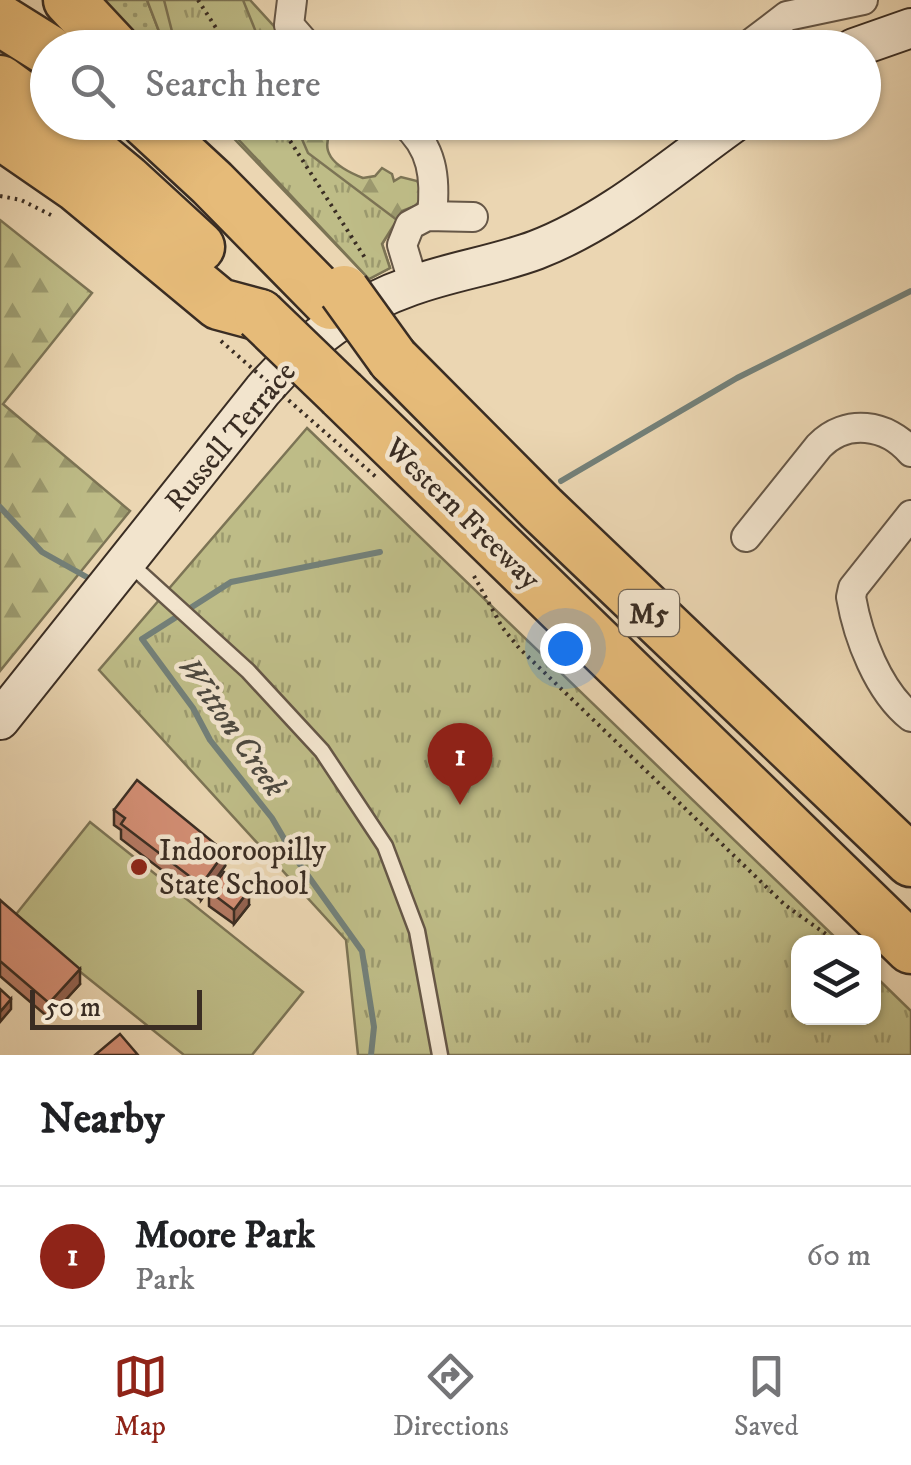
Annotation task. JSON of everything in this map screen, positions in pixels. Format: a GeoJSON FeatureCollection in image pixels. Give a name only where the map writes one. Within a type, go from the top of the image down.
{"type":"FeatureCollection","features":[{"type":"Feature","properties":{"kind":"highway"},"geometry":{"type":"LineString","coordinates":[[68,0],[97,30]]}},
{"type":"Feature","properties":{"kind":"highway"},"geometry":{"type":"LineString","coordinates":[[0,20],[30,39]]}},
{"type":"Feature","properties":{"kind":"highway"},"geometry":{"type":"LineString","coordinates":[[0,81],[30,103]]}},
{"type":"Feature","properties":{"kind":"highway"},"geometry":{"type":"LineString","coordinates":[[0,133],[78,187],[219,304],[240,328]]}},
{"type":"Feature","properties":{"kind":"highway","name":"Western Freeway"},"geometry":{"type":"LineString","coordinates":[[77,140],[231,278],[240,328],[342,394],[911,948]]}},
{"type":"Feature","properties":{"kind":"highway","name":"Western Freeway"},"geometry":{"type":"LineString","coordinates":[[166,140],[307,266],[568,534],[911,861]]}},
{"type":"Feature","properties":{"kind":"highway"},"geometry":{"type":"LineString","coordinates":[[200,140],[307,266]]}},
{"type":"Feature","properties":{"kind":"main road"},"geometry":{"type":"LineString","coordinates":[[881,39],[911,28]]}},
{"type":"Feature","properties":{"kind":"main road","name":"Russell Terrace"},"geometry":{"type":"LineString","coordinates":[[0,720],[295,356],[343,320],[414,284],[535,250],[574,232],[708,140]]}},
{"type":"Feature","properties":{"kind":"street"},"geometry":{"type":"LineString","coordinates":[[292,0],[288,25],[293,30]]}},
{"type":"Feature","properties":{"kind":"street"},"geometry":{"type":"LineString","coordinates":[[775,30],[798,12],[863,0]]}},
{"type":"Feature","properties":{"kind":"street"},"geometry":{"type":"LineString","coordinates":[[421,140],[429,156],[434,193],[432,215]]}},
{"type":"Feature","properties":{"kind":"street"},"geometry":{"type":"LineString","coordinates":[[414,284],[404,253],[404,238],[412,222],[432,215],[473,217]]}},
{"type":"Feature","properties":{"kind":"street"},"geometry":{"type":"LineString","coordinates":[[746,537],[833,434],[880,428],[896,436],[911,452]]}},
{"type":"Feature","properties":{"kind":"street"},"geometry":{"type":"LineString","coordinates":[[911,515],[852,594],[879,676],[892,698],[911,717]]}},
{"type":"Feature","properties":{"kind":"lane"},"geometry":{"type":"LineString","coordinates":[[127,561],[248,671],[322,752],[385,846],[416,931],[440,1055]]}},
{"type":"Feature","properties":{"kind":"path"},"geometry":{"type":"LineString","coordinates":[[198,0],[217,30]]}},
{"type":"Feature","properties":{"kind":"path"},"geometry":{"type":"LineString","coordinates":[[290,140],[368,262]]}},
{"type":"Feature","properties":{"kind":"path"},"geometry":{"type":"LineString","coordinates":[[0,196],[21,200],[62,220]]}},
{"type":"Feature","properties":{"kind":"path"},"geometry":{"type":"LineString","coordinates":[[240,328],[376,477]]}},
{"type":"Feature","properties":{"kind":"path"},"geometry":{"type":"LineString","coordinates":[[472,572],[502,627],[519,648],[785,905],[827,935]]}},
{"type":"Feature","properties":{"kind":"green space"},"geometry":{"type":"Polygon","coordinates":[[[104,0],[147,0],[158,30],[132,30],[104,0]]]}},
{"type":"Feature","properties":{"kind":"green space"},"geometry":{"type":"Polygon","coordinates":[[[147,0],[250,0],[277,30],[158,30],[147,0]]]}},
{"type":"Feature","properties":{"kind":"green space"},"geometry":{"type":"Polygon","coordinates":[[[164,0],[243,0],[255,30],[172,30],[164,0]]]}},
{"type":"Feature","properties":{"kind":"green space"},"geometry":{"type":"Polygon","coordinates":[[[235,140],[328,140],[328,150],[336,163],[363,178],[375,176],[382,168],[392,174],[394,181],[401,177],[417,181],[425,195],[415,206],[402,211],[382,244],[390,268],[369,279],[235,140]]]}},
{"type":"Feature","properties":{"kind":"green space"},"geometry":{"type":"Polygon","coordinates":[[[239,140],[302,140],[308,153],[397,220],[382,244],[390,268],[369,279],[239,140]]]}},
{"type":"Feature","properties":{"kind":"green space"},"geometry":{"type":"Polygon","coordinates":[[[0,220],[92,293],[3,404],[130,511],[0,671],[0,220]]]}},
{"type":"Feature","properties":{"kind":"green space"},"geometry":{"type":"Polygon","coordinates":[[[307,428],[833,935],[791,935],[791,1025],[881,1025],[881,982],[911,1011],[911,1055],[358,1055],[346,940],[99,670],[307,428]]]}},
{"type":"Feature","properties":{"kind":"green space"},"geometry":{"type":"Polygon","coordinates":[[[90,822],[303,992],[252,1055],[184,1055],[13,918],[90,822]]]}},
{"type":"Feature","properties":{"kind":"building"},"geometry":{"type":"Polygon","coordinates":[[[137,780],[225,852],[201,885],[121,824],[125,818],[114,810],[137,780]]]}},
{"type":"Feature","properties":{"kind":"building"},"geometry":{"type":"Polygon","coordinates":[[[224,872],[249,890],[234,910],[209,891],[224,872]]]}},
{"type":"Feature","properties":{"kind":"building"},"geometry":{"type":"Polygon","coordinates":[[[0,900],[80,969],[49,1003],[0,961],[0,900]]]}},
{"type":"Feature","properties":{"kind":"building"},"geometry":{"type":"Polygon","coordinates":[[[0,989],[11,999],[0,1012],[0,989]]]}},
{"type":"Feature","properties":{"kind":"building"},"geometry":{"type":"Polygon","coordinates":[[[120,1034],[138,1055],[95,1055],[120,1034]]]}},
{"type":"Feature","properties":{"kind":"waterway"},"geometry":{"type":"LineString","coordinates":[[561,481],[737,378],[911,291]]}},
{"type":"Feature","properties":{"kind":"waterway","name":"Witton Creek"},"geometry":{"type":"LineString","coordinates":[[0,507],[42,552],[92,580]]}},
{"type":"Feature","properties":{"kind":"waterway","name":"Witton Creek"},"geometry":{"type":"LineString","coordinates":[[371,1055],[374,1027],[362,951],[296,859],[272,818],[210,740],[193,708],[142,639],[231,582],[380,552]]}},
{"type":"Feature","properties":{"kind":"place","name":"Moore Park"},"geometry":{"type":"Point","coordinates":[460,805]}},
{"type":"Feature","properties":{"kind":"place","name":"Indooroopilly State School"},"geometry":{"type":"Point","coordinates":[139,867]}}]}
